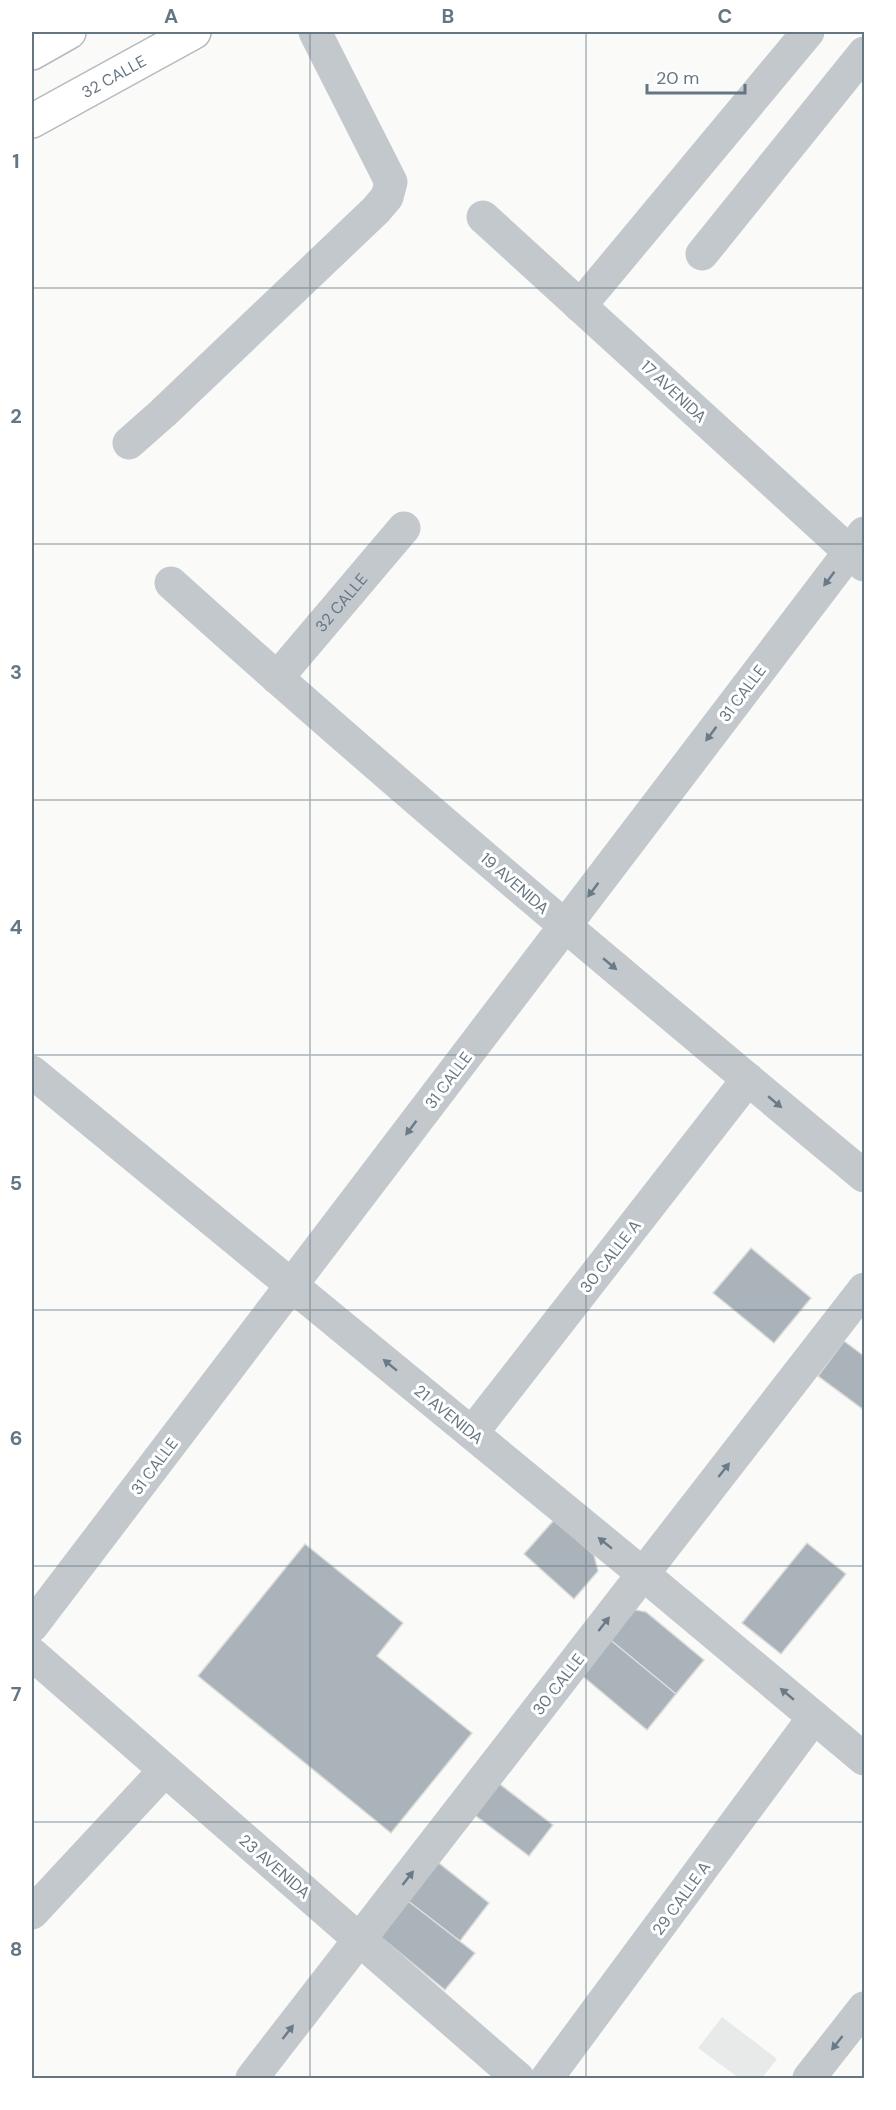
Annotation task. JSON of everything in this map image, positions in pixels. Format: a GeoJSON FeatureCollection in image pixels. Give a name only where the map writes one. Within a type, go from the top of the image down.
{"type":"FeatureCollection","features":[{"type":"Feature","properties":{"kind":"main road"},"geometry":{"type":"LineString","coordinates":[[32,53],[69,32]]}},
{"type":"Feature","properties":{"kind":"main road","name":"32 CALLE"},"geometry":{"type":"LineString","coordinates":[[32,121],[194,32]]}},
{"type":"Feature","properties":{"kind":"street"},"geometry":{"type":"LineString","coordinates":[[129,442],[163,413],[368,218],[387,197],[391,182],[315,32]]}},
{"type":"Feature","properties":{"kind":"street"},"geometry":{"type":"LineString","coordinates":[[580,306],[808,32]]}},
{"type":"Feature","properties":{"kind":"street"},"geometry":{"type":"LineString","coordinates":[[702,254],[864,53]]}},
{"type":"Feature","properties":{"kind":"street","name":"17 AVENIDA"},"geometry":{"type":"LineString","coordinates":[[483,217],[580,306],[859,550]]}},
{"type":"Feature","properties":{"kind":"street","name":"32 CALLE"},"geometry":{"type":"LineString","coordinates":[[277,678],[404,528]]}},
{"type":"Feature","properties":{"kind":"street","name":"31 CALLE"},"geometry":{"type":"LineString","coordinates":[[32,1626],[565,926],[859,550]]}},
{"type":"Feature","properties":{"kind":"street","name":"19 AVENIDA"},"geometry":{"type":"LineString","coordinates":[[171,583],[277,678],[565,926],[864,1176]]}},
{"type":"Feature","properties":{"kind":"street","name":"21 AVENIDA"},"geometry":{"type":"LineString","coordinates":[[32,1072],[643,1574],[864,1759]]}},
{"type":"Feature","properties":{"kind":"street","name":"30 CALLE A"},"geometry":{"type":"LineString","coordinates":[[472,1433],[748,1079]]}},
{"type":"Feature","properties":{"kind":"street","name":"30 CALLE"},"geometry":{"type":"LineString","coordinates":[[252,2079],[864,1289]]}},
{"type":"Feature","properties":{"kind":"street","name":"23 AVENIDA"},"geometry":{"type":"LineString","coordinates":[[32,1654],[518,2079]]}},
{"type":"Feature","properties":{"kind":"street","name":"29 CALLE A"},"geometry":{"type":"LineString","coordinates":[[547,2079],[814,1717]]}},
{"type":"Feature","properties":{"kind":"street"},"geometry":{"type":"LineString","coordinates":[[32,1913],[165,1770]]}},
{"type":"Feature","properties":{"kind":"street"},"geometry":{"type":"LineString","coordinates":[[809,2079],[864,2008]]}},
{"type":"Feature","properties":{"kind":"shaded area"},"geometry":{"type":"Polygon","coordinates":[[[722,2017],[777,2059],[762,2078],[739,2078],[698,2048],[722,2017]]]}},
{"type":"Feature","properties":{"kind":"building"},"geometry":{"type":"Polygon","coordinates":[[[751,1248],[811,1298],[774,1343],[713,1293],[751,1248]]]}},
{"type":"Feature","properties":{"kind":"building"},"geometry":{"type":"Polygon","coordinates":[[[844,1341],[864,1356],[864,1410],[818,1376],[844,1341]]]}},
{"type":"Feature","properties":{"kind":"building"},"geometry":{"type":"Polygon","coordinates":[[[554,1520],[594,1555],[598,1571],[574,1599],[524,1554],[554,1520]]]}},
{"type":"Feature","properties":{"kind":"building"},"geometry":{"type":"Polygon","coordinates":[[[807,1543],[846,1574],[781,1654],[742,1623],[807,1543]]]}},
{"type":"Feature","properties":{"kind":"building"},"geometry":{"type":"Polygon","coordinates":[[[305,1544],[403,1623],[377,1656],[472,1733],[391,1833],[198,1676],[305,1544]]]}},
{"type":"Feature","properties":{"kind":"building"},"geometry":{"type":"Polygon","coordinates":[[[631,1609],[646,1612],[704,1660],[676,1694],[608,1638],[631,1609]]]}},
{"type":"Feature","properties":{"kind":"building"},"geometry":{"type":"Polygon","coordinates":[[[608,1638],[676,1694],[647,1730],[579,1673],[608,1638]]]}},
{"type":"Feature","properties":{"kind":"building"},"geometry":{"type":"Polygon","coordinates":[[[493,1779],[553,1825],[529,1856],[468,1810],[493,1779]]]}},
{"type":"Feature","properties":{"kind":"building"},"geometry":{"type":"Polygon","coordinates":[[[430,1856],[489,1903],[460,1941],[399,1894],[430,1856]]]}},
{"type":"Feature","properties":{"kind":"building"},"geometry":{"type":"Polygon","coordinates":[[[399,1894],[475,1953],[445,1990],[372,1930],[399,1894]]]}}]}
